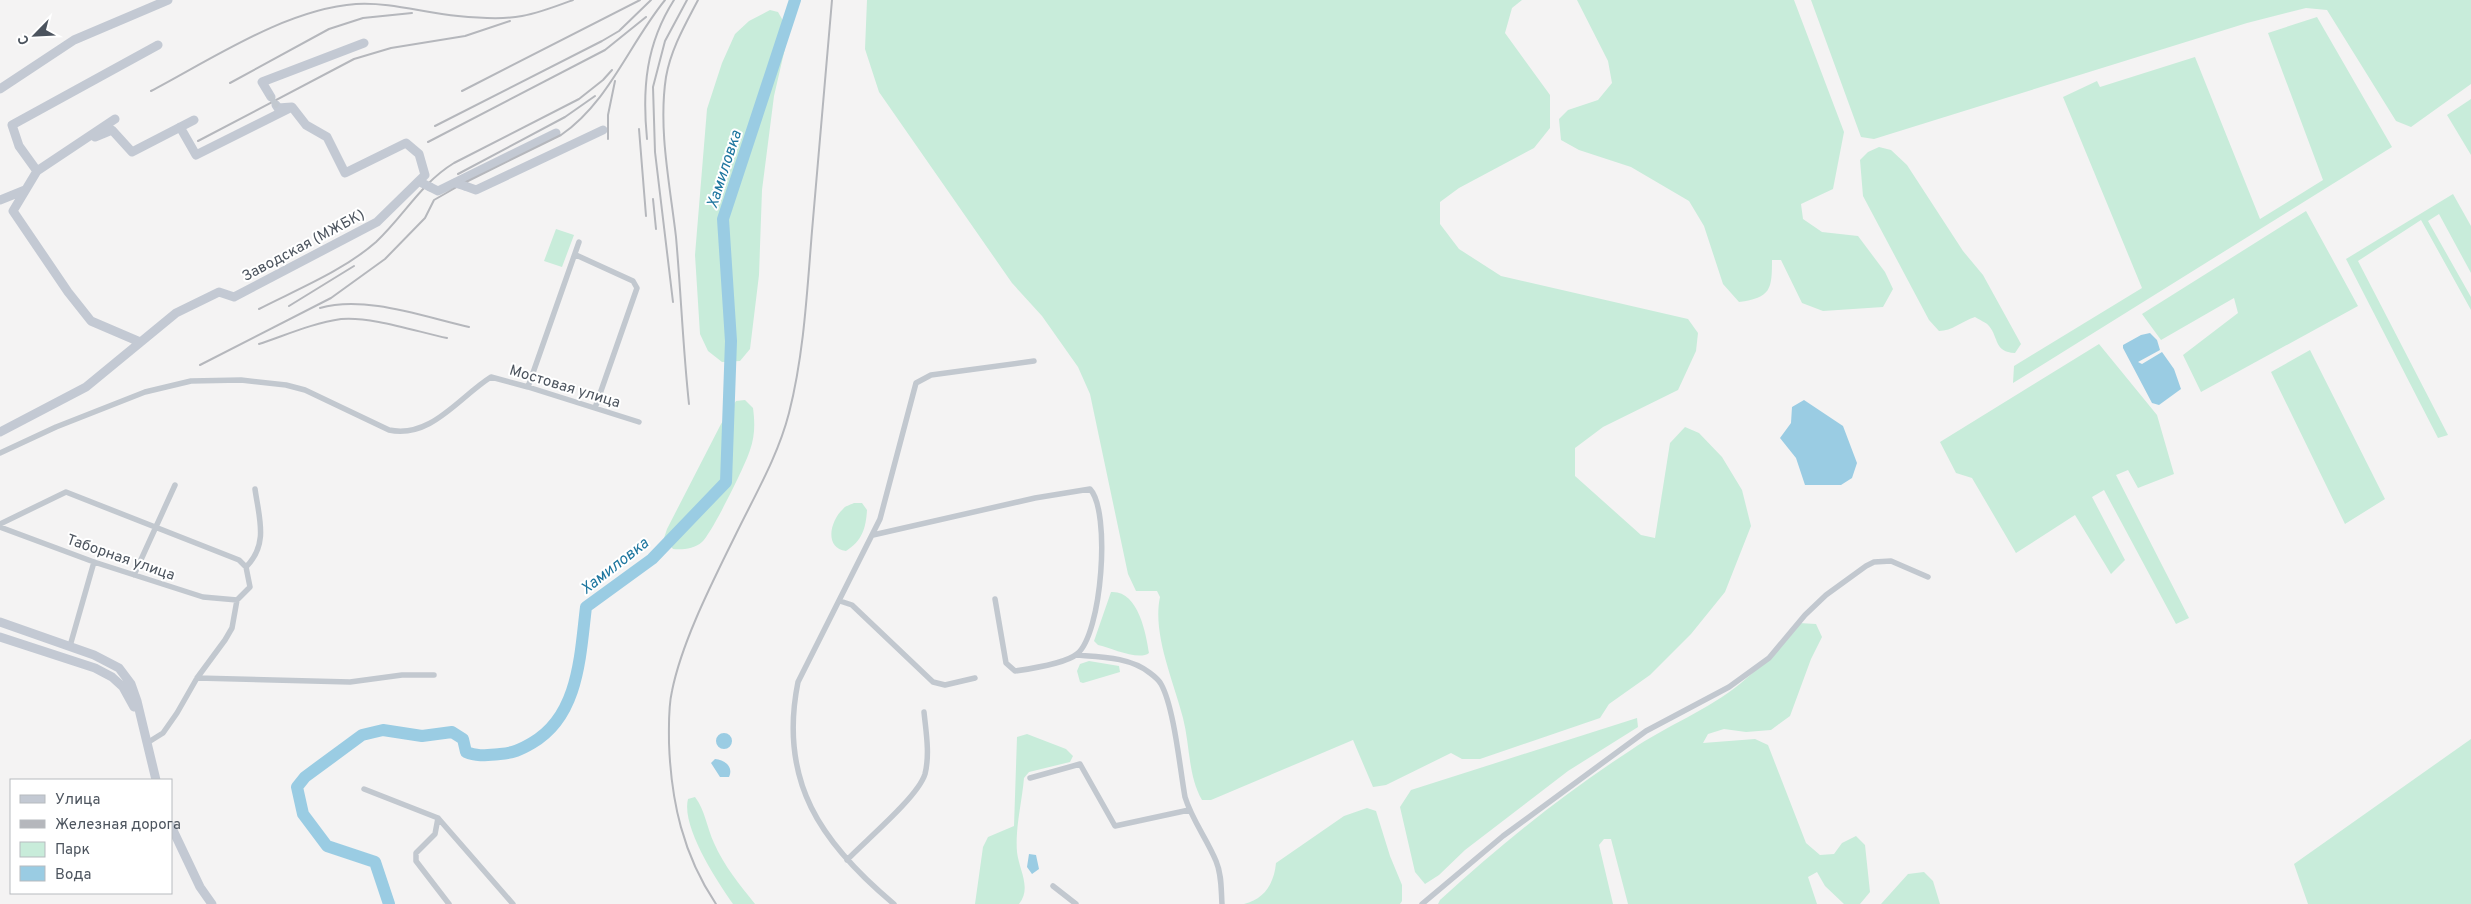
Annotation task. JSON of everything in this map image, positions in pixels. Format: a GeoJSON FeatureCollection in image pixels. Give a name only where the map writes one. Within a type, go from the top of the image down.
{"type":"FeatureCollection","features":[{"type":"Feature","properties":{"kind":"street"},"geometry":{"type":"LineString","coordinates":[[0,89],[74,40],[168,0]]}},
{"type":"Feature","properties":{"kind":"street"},"geometry":{"type":"LineString","coordinates":[[292,107],[278,108],[262,82],[364,43]]}},
{"type":"Feature","properties":{"kind":"street"},"geometry":{"type":"LineString","coordinates":[[37,171],[19,146],[12,124],[158,45]]}},
{"type":"Feature","properties":{"kind":"street"},"geometry":{"type":"LineString","coordinates":[[180,127],[196,155],[292,107]]}},
{"type":"Feature","properties":{"kind":"street"},"geometry":{"type":"LineString","coordinates":[[292,107],[306,125],[327,137],[345,173],[406,143],[419,154],[425,175],[424,184],[438,191],[556,132]]}},
{"type":"Feature","properties":{"kind":"street"},"geometry":{"type":"LineString","coordinates":[[115,119],[37,171],[13,211],[68,292],[91,322],[140,342]]}},
{"type":"Feature","properties":{"kind":"street"},"geometry":{"type":"LineString","coordinates":[[76,145],[112,130],[132,152],[194,120]]}},
{"type":"Feature","properties":{"kind":"street"},"geometry":{"type":"LineString","coordinates":[[455,183],[476,190],[603,130]]}},
{"type":"Feature","properties":{"kind":"street","name":"Заводская (МЖБК)"},"geometry":{"type":"LineString","coordinates":[[0,432],[86,387],[176,313],[219,292],[234,297],[377,222],[424,184]]}},
{"type":"Feature","properties":{"kind":"street"},"geometry":{"type":"LineString","coordinates":[[0,200],[26,189]]}},
{"type":"Feature","properties":{"kind":"street"},"geometry":{"type":"LineString","coordinates":[[528,387],[579,242]]}},
{"type":"Feature","properties":{"kind":"street"},"geometry":{"type":"LineString","coordinates":[[576,254],[633,280],[637,288],[594,408]]}},
{"type":"Feature","properties":{"kind":"street"},"geometry":{"type":"LineString","coordinates":[[894,904],[866,881],[847,860],[815,814],[802,788],[797,775],[794,728],[794,700],[798,682],[873,535],[889,492],[916,383],[931,374],[1034,361]]}},
{"type":"Feature","properties":{"kind":"street","name":"Мостовая улица"},"geometry":{"type":"LineString","coordinates":[[0,454],[56,427],[154,389],[191,381],[241,380],[286,385],[305,390],[389,430],[400,432],[420,428],[434,421],[491,377],[639,422]]}},
{"type":"Feature","properties":{"kind":"street"},"geometry":{"type":"LineString","coordinates":[[134,575],[175,485]]}},
{"type":"Feature","properties":{"kind":"street"},"geometry":{"type":"LineString","coordinates":[[246,567],[254,559],[260,547],[261,529],[254,489]]}},
{"type":"Feature","properties":{"kind":"street"},"geometry":{"type":"LineString","coordinates":[[873,535],[1035,498],[1090,489],[1095,493],[1100,512],[1102,570],[1094,616],[1081,650],[1076,655]]}},
{"type":"Feature","properties":{"kind":"street"},"geometry":{"type":"LineString","coordinates":[[0,526],[66,492],[239,560],[246,567],[250,587],[237,600],[232,628],[197,678],[177,713],[163,732],[147,743]]}},
{"type":"Feature","properties":{"kind":"street","name":"Таборная улица"},"geometry":{"type":"LineString","coordinates":[[0,526],[94,562],[203,597],[237,600]]}},
{"type":"Feature","properties":{"kind":"street"},"geometry":{"type":"LineString","coordinates":[[1422,904],[1503,836],[1646,731],[1729,687],[1768,658],[1805,615],[1826,595],[1866,566],[1881,560],[1891,561],[1928,577]]}},
{"type":"Feature","properties":{"kind":"street"},"geometry":{"type":"LineString","coordinates":[[70,646],[94,562]]}},
{"type":"Feature","properties":{"kind":"street"},"geometry":{"type":"LineString","coordinates":[[995,599],[1006,663],[1010,669],[1014,671],[1025,670],[1076,655],[1110,658],[1134,664],[1150,673],[1161,683],[1169,706],[1189,810],[1216,860],[1221,878],[1222,904]]}},
{"type":"Feature","properties":{"kind":"street"},"geometry":{"type":"LineString","coordinates":[[840,601],[852,605],[933,682],[945,685],[975,678]]}},
{"type":"Feature","properties":{"kind":"street"},"geometry":{"type":"LineString","coordinates":[[0,622],[94,655],[119,668],[131,684],[156,779]]}},
{"type":"Feature","properties":{"kind":"street"},"geometry":{"type":"LineString","coordinates":[[0,637],[96,668],[112,676],[123,687],[140,718]]}},
{"type":"Feature","properties":{"kind":"street"},"geometry":{"type":"LineString","coordinates":[[197,678],[350,682],[402,675],[434,675]]}},
{"type":"Feature","properties":{"kind":"street"},"geometry":{"type":"LineString","coordinates":[[847,860],[898,810],[919,785],[924,775],[928,748],[924,712]]}},
{"type":"Feature","properties":{"kind":"street"},"geometry":{"type":"LineString","coordinates":[[1030,778],[1080,764],[1115,826],[1189,810]]}},
{"type":"Feature","properties":{"kind":"street"},"geometry":{"type":"LineString","coordinates":[[364,789],[438,818],[513,904]]}},
{"type":"Feature","properties":{"kind":"street"},"geometry":{"type":"LineString","coordinates":[[438,818],[435,834],[416,854],[416,861],[449,904]]}},
{"type":"Feature","properties":{"kind":"street"},"geometry":{"type":"LineString","coordinates":[[172,828],[200,887],[212,904]]}},
{"type":"Feature","properties":{"kind":"street"},"geometry":{"type":"LineString","coordinates":[[1053,886],[1076,904]]}},
{"type":"Feature","properties":{"kind":"green space"},"geometry":{"type":"Polygon","coordinates":[[[867,0],[1522,0],[1512,8],[1505,33],[1550,95],[1550,128],[1534,148],[1459,188],[1440,202],[1440,224],[1459,249],[1501,276],[1688,319],[1698,333],[1696,351],[1678,390],[1603,427],[1575,448],[1575,476],[1641,535],[1655,538],[1670,443],[1685,427],[1699,433],[1722,457],[1742,490],[1751,526],[1725,592],[1691,634],[1650,675],[1609,704],[1600,718],[1480,759],[1462,759],[1451,753],[1386,785],[1373,787],[1353,740],[1211,800],[1202,800],[1194,781],[1183,718],[1161,642],[1158,611],[1160,597],[1157,591],[1136,591],[1128,574],[1090,394],[1078,367],[1042,316],[1012,283],[879,92],[865,49],[867,0]]]}},
{"type":"Feature","properties":{"kind":"green space"},"geometry":{"type":"Polygon","coordinates":[[[1577,0],[1794,0],[1844,132],[1833,189],[1801,204],[1803,219],[1822,232],[1858,236],[1885,272],[1893,289],[1883,307],[1823,311],[1802,303],[1781,260],[1772,260],[1770,285],[1764,295],[1739,302],[1723,284],[1704,226],[1689,201],[1631,167],[1579,150],[1561,140],[1559,119],[1568,110],[1598,100],[1612,83],[1608,61],[1577,0]]]}},
{"type":"Feature","properties":{"kind":"green space"},"geometry":{"type":"Polygon","coordinates":[[[1811,0],[2471,0],[2471,84],[2411,127],[2396,121],[2327,10],[2306,8],[2247,23],[1874,139],[1861,137],[1811,0]]]}},
{"type":"Feature","properties":{"kind":"green space"},"geometry":{"type":"Polygon","coordinates":[[[770,10],[778,12],[789,31],[774,96],[762,190],[759,275],[750,349],[740,361],[722,362],[708,351],[700,334],[695,255],[707,109],[722,63],[735,34],[749,21],[770,10]]]}},
{"type":"Feature","properties":{"kind":"green space"},"geometry":{"type":"Polygon","coordinates":[[[2317,17],[2392,147],[2013,383],[2014,366],[2142,288],[2063,97],[2097,81],[2100,87],[2195,57],[2260,219],[2323,180],[2268,33],[2317,17]]]}},
{"type":"Feature","properties":{"kind":"green space"},"geometry":{"type":"Polygon","coordinates":[[[2471,99],[2471,155],[2447,115],[2471,99]]]}},
{"type":"Feature","properties":{"kind":"green space"},"geometry":{"type":"Polygon","coordinates":[[[1879,147],[1891,150],[1907,165],[1963,251],[1983,275],[2021,344],[2015,353],[2003,350],[1989,326],[1975,317],[1944,331],[1939,331],[1929,320],[1863,196],[1860,160],[1868,152],[1879,147]]]}},
{"type":"Feature","properties":{"kind":"green space"},"geometry":{"type":"Polygon","coordinates":[[[2453,194],[2471,226],[2471,273],[2439,214],[2428,221],[2471,297],[2471,310],[2421,220],[2358,261],[2448,435],[2438,438],[2346,259],[2453,194]]]}},
{"type":"Feature","properties":{"kind":"green space"},"geometry":{"type":"Polygon","coordinates":[[[2306,211],[2358,306],[2201,392],[2183,355],[2238,313],[2234,298],[2161,340],[2142,314],[2306,211]]]}},
{"type":"Feature","properties":{"kind":"green space"},"geometry":{"type":"Polygon","coordinates":[[[556,229],[574,235],[562,267],[544,261],[556,229]]]}},
{"type":"Feature","properties":{"kind":"green space"},"geometry":{"type":"Polygon","coordinates":[[[2099,344],[2157,415],[2174,474],[2138,488],[2128,470],[2116,475],[2189,618],[2176,624],[2104,490],[2092,497],[2125,560],[2111,574],[2075,515],[2016,553],[1972,478],[1956,473],[1940,442],[2099,344]]]}},
{"type":"Feature","properties":{"kind":"green space"},"geometry":{"type":"Polygon","coordinates":[[[2310,350],[2385,499],[2345,524],[2271,372],[2310,350]]]}},
{"type":"Feature","properties":{"kind":"green space"},"geometry":{"type":"Polygon","coordinates":[[[745,400],[753,408],[754,435],[752,445],[736,483],[721,513],[702,542],[688,548],[673,549],[664,538],[667,529],[721,424],[736,401],[745,400]]]}},
{"type":"Feature","properties":{"kind":"green space"},"geometry":{"type":"Polygon","coordinates":[[[862,503],[867,510],[866,523],[856,543],[846,551],[834,545],[831,533],[832,527],[838,514],[846,506],[862,503]]]}},
{"type":"Feature","properties":{"kind":"green space"},"geometry":{"type":"Polygon","coordinates":[[[1111,592],[1120,593],[1134,605],[1143,624],[1149,653],[1139,656],[1132,655],[1098,645],[1094,641],[1111,592]]]}},
{"type":"Feature","properties":{"kind":"green space"},"geometry":{"type":"Polygon","coordinates":[[[1799,623],[1816,624],[1822,637],[1811,659],[1790,716],[1771,730],[1746,732],[1724,729],[1708,734],[1703,743],[1755,739],[1768,745],[1806,843],[1820,855],[1834,854],[1842,843],[1856,836],[1865,845],[1870,892],[1860,904],[1844,904],[1825,886],[1817,872],[1808,877],[1817,904],[1628,904],[1611,839],[1604,839],[1599,845],[1613,904],[1438,904],[1440,900],[1509,840],[1581,784],[1644,741],[1715,701],[1741,683],[1764,662],[1799,623]]]}},
{"type":"Feature","properties":{"kind":"green space"},"geometry":{"type":"Polygon","coordinates":[[[1089,661],[1119,666],[1120,672],[1083,683],[1080,682],[1077,671],[1080,664],[1089,661]]]}},
{"type":"Feature","properties":{"kind":"green space"},"geometry":{"type":"Polygon","coordinates":[[[1637,718],[1638,727],[1568,771],[1465,850],[1439,875],[1425,884],[1415,872],[1400,807],[1411,790],[1637,718]]]}},
{"type":"Feature","properties":{"kind":"green space"},"geometry":{"type":"Polygon","coordinates":[[[1027,734],[1066,749],[1073,756],[1070,762],[1029,772],[1024,778],[1017,843],[1018,859],[1025,885],[1023,898],[1019,904],[975,904],[983,847],[988,837],[1014,826],[1017,737],[1027,734]]]}},
{"type":"Feature","properties":{"kind":"green space"},"geometry":{"type":"Polygon","coordinates":[[[2471,739],[2471,904],[2308,904],[2294,864],[2471,739]]]}},
{"type":"Feature","properties":{"kind":"green space"},"geometry":{"type":"Polygon","coordinates":[[[695,797],[723,860],[755,904],[733,904],[710,868],[695,838],[687,811],[688,799],[695,797]]]}},
{"type":"Feature","properties":{"kind":"green space"},"geometry":{"type":"Polygon","coordinates":[[[1367,808],[1376,811],[1390,856],[1402,885],[1402,901],[1400,904],[1244,904],[1251,902],[1267,890],[1273,878],[1276,863],[1344,816],[1367,808]]]}},
{"type":"Feature","properties":{"kind":"green space"},"geometry":{"type":"Polygon","coordinates":[[[1924,872],[1933,881],[1940,904],[1881,904],[1908,874],[1924,872]]]}},
{"type":"Feature","properties":{"kind":"water"},"geometry":{"type":"Polygon","coordinates":[[[2150,333],[2157,340],[2160,350],[2138,362],[2142,364],[2162,352],[2174,369],[2181,389],[2159,405],[2152,403],[2123,348],[2123,345],[2141,335],[2150,333]]]}},
{"type":"Feature","properties":{"kind":"water"},"geometry":{"type":"Polygon","coordinates":[[[1804,400],[1843,426],[1857,463],[1852,478],[1841,485],[1805,485],[1796,458],[1780,438],[1791,423],[1792,407],[1804,400]]]}},
{"type":"Feature","properties":{"kind":"water"},"geometry":{"type":"Polygon","coordinates":[[[721,733],[727,733],[732,738],[730,747],[721,749],[716,744],[716,738],[721,733]]]}},
{"type":"Feature","properties":{"kind":"water"},"geometry":{"type":"Polygon","coordinates":[[[715,759],[727,764],[730,770],[729,777],[720,777],[711,763],[715,759]]]}},
{"type":"Feature","properties":{"kind":"water"},"geometry":{"type":"Polygon","coordinates":[[[1029,854],[1036,855],[1039,869],[1032,874],[1027,867],[1029,854]]]}},
{"type":"Feature","properties":{"kind":"waterway","name":"Хамиловка"},"geometry":{"type":"LineString","coordinates":[[389,904],[375,862],[327,846],[303,814],[297,787],[305,777],[362,735],[383,730],[422,736],[452,732],[463,739],[466,752],[478,755],[509,753],[532,743],[548,731],[568,701],[579,664],[586,607],[652,559],[726,482],[731,341],[723,219],[795,0]]}},
{"type":"Feature","properties":{"kind":"railway"},"geometry":{"type":"LineString","coordinates":[[151,91],[250,37],[303,15],[330,8],[369,4],[395,6],[445,15],[498,18],[528,15],[573,0]]}},
{"type":"Feature","properties":{"kind":"railway"},"geometry":{"type":"LineString","coordinates":[[462,91],[640,0]]}},
{"type":"Feature","properties":{"kind":"railway"},"geometry":{"type":"LineString","coordinates":[[435,126],[602,41],[619,31],[651,0]]}},
{"type":"Feature","properties":{"kind":"railway"},"geometry":{"type":"LineString","coordinates":[[200,365],[331,298],[385,259],[425,218],[434,200],[561,135],[578,122],[606,89],[665,0]]}},
{"type":"Feature","properties":{"kind":"railway"},"geometry":{"type":"LineString","coordinates":[[647,139],[645,102],[648,67],[657,33],[674,0]]}},
{"type":"Feature","properties":{"kind":"railway"},"geometry":{"type":"LineString","coordinates":[[673,302],[655,152],[653,87],[665,41],[687,0]]}},
{"type":"Feature","properties":{"kind":"railway"},"geometry":{"type":"LineString","coordinates":[[689,404],[676,237],[663,117],[668,67],[679,37],[698,0]]}},
{"type":"Feature","properties":{"kind":"railway"},"geometry":{"type":"LineString","coordinates":[[716,904],[687,847],[676,807],[670,765],[670,704],[683,652],[699,611],[779,445],[789,413],[804,323],[832,0]]}},
{"type":"Feature","properties":{"kind":"railway"},"geometry":{"type":"LineString","coordinates":[[230,83],[329,29],[363,18],[412,13]]}},
{"type":"Feature","properties":{"kind":"railway"},"geometry":{"type":"LineString","coordinates":[[428,142],[605,50],[646,17]]}},
{"type":"Feature","properties":{"kind":"railway"},"geometry":{"type":"LineString","coordinates":[[198,141],[354,59],[391,48],[465,36],[510,21]]}},
{"type":"Feature","properties":{"kind":"railway"},"geometry":{"type":"LineString","coordinates":[[259,309],[320,279],[363,252],[386,232],[422,190],[442,171],[579,99],[603,80],[612,70]]}},
{"type":"Feature","properties":{"kind":"railway"},"geometry":{"type":"LineString","coordinates":[[608,139],[608,115],[615,81]]}},
{"type":"Feature","properties":{"kind":"railway"},"geometry":{"type":"LineString","coordinates":[[458,174],[565,117],[595,96]]}},
{"type":"Feature","properties":{"kind":"railway"},"geometry":{"type":"LineString","coordinates":[[639,129],[646,216]]}},
{"type":"Feature","properties":{"kind":"railway"},"geometry":{"type":"LineString","coordinates":[[653,199],[656,229]]}},
{"type":"Feature","properties":{"kind":"railway"},"geometry":{"type":"LineString","coordinates":[[289,306],[354,266]]}},
{"type":"Feature","properties":{"kind":"railway"},"geometry":{"type":"LineString","coordinates":[[320,308],[356,304],[375,306],[414,313],[469,327]]}},
{"type":"Feature","properties":{"kind":"railway"},"geometry":{"type":"LineString","coordinates":[[259,344],[310,326],[341,319],[380,322],[447,338]]}}]}
